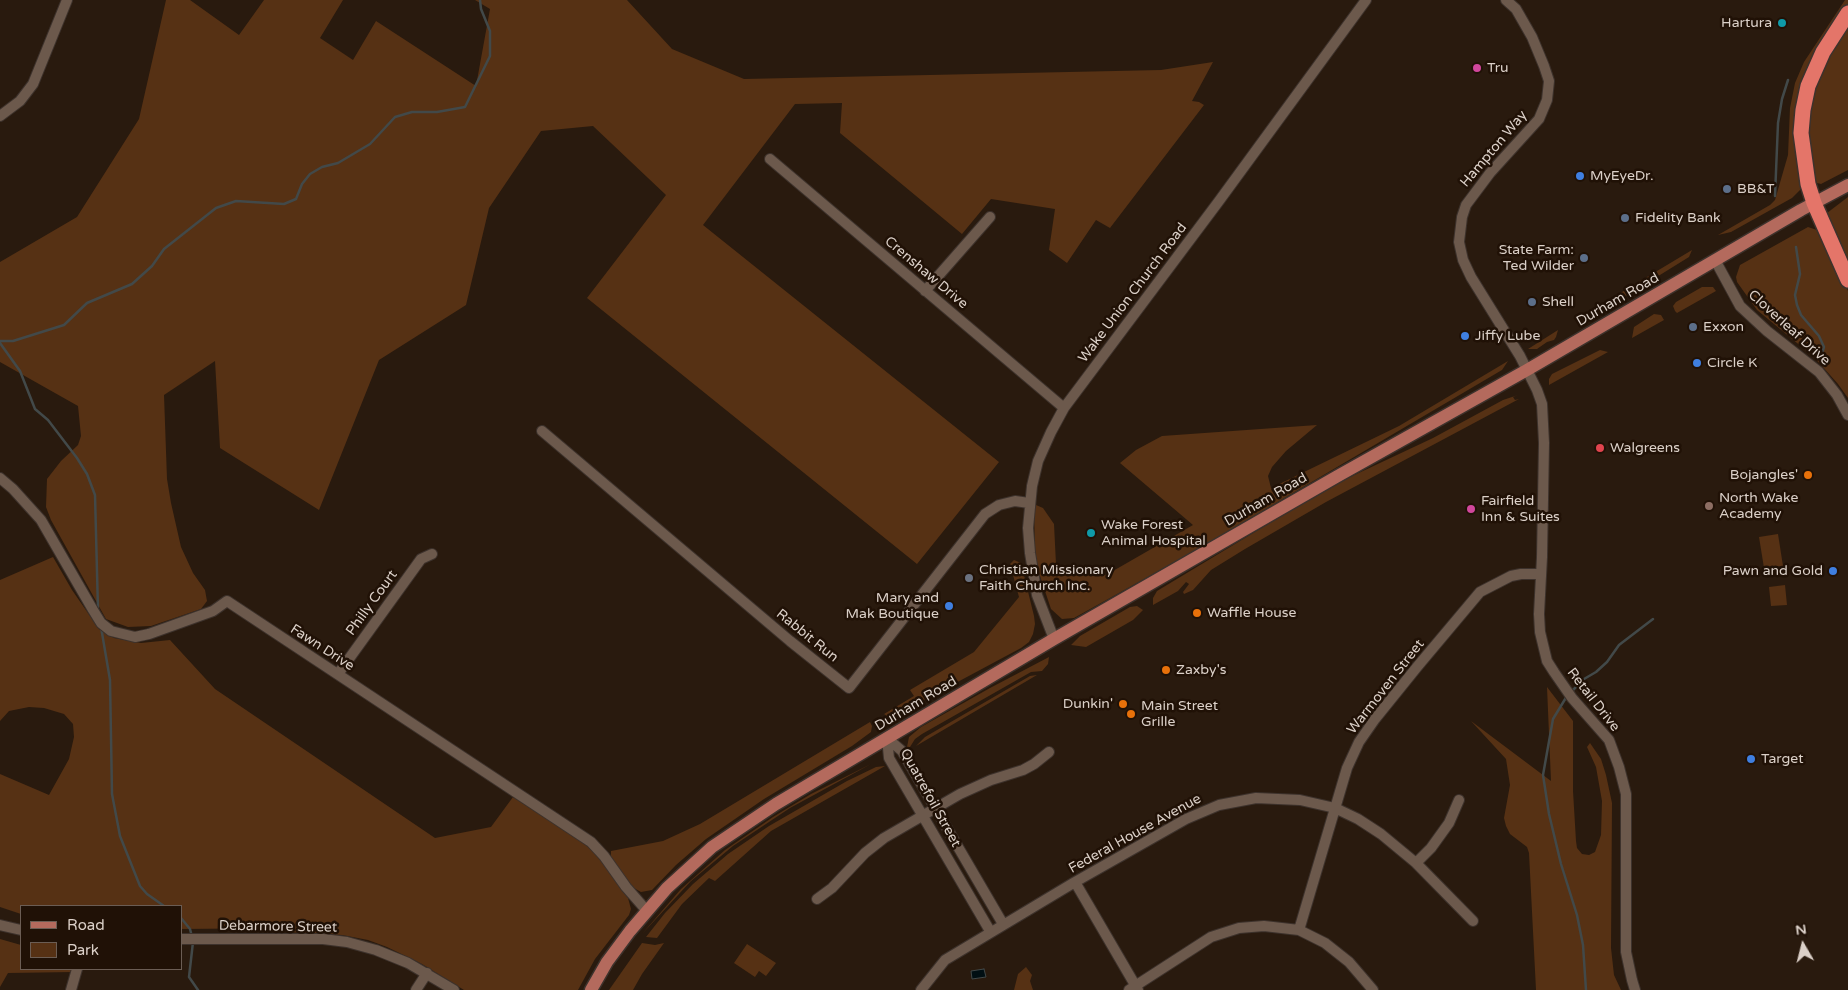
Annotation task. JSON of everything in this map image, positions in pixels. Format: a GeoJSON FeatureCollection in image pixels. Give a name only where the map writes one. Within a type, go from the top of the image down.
{"type":"FeatureCollection","features":[{"type":"Feature","properties":{"kind":"highway"},"geometry":{"type":"LineString","coordinates":[[1848,13],[1824,52],[1808,86],[1803,110],[1802,133],[1804,158],[1814,203],[1848,280]]}},
{"type":"Feature","properties":{"kind":"main road","name":"Durham Road"},"geometry":{"type":"LineString","coordinates":[[591,990],[607,962],[630,931],[667,888],[689,867],[738,828],[1054,639],[1343,472],[1527,370],[1848,185]]}},
{"type":"Feature","properties":{"kind":"street"},"geometry":{"type":"LineString","coordinates":[[0,116],[20,101],[33,84],[67,0]]}},
{"type":"Feature","properties":{"kind":"street","name":"Wake Union Church Road"},"geometry":{"type":"LineString","coordinates":[[1054,639],[1042,612],[1034,577],[1028,528],[1029,504],[1038,461],[1064,408],[1366,0]]}},
{"type":"Feature","properties":{"kind":"street","name":"Hampton Way"},"geometry":{"type":"LineString","coordinates":[[1506,0],[1516,9],[1532,37],[1544,66],[1549,82],[1547,100],[1539,119],[1490,173],[1466,205],[1462,217],[1459,242],[1463,260],[1471,277],[1527,370]]}},
{"type":"Feature","properties":{"kind":"street","name":"Crenshaw Drive"},"geometry":{"type":"LineString","coordinates":[[770,159],[1064,408]]}},
{"type":"Feature","properties":{"kind":"street"},"geometry":{"type":"LineString","coordinates":[[925,291],[990,217]]}},
{"type":"Feature","properties":{"kind":"street","name":"Cloverleaf Drive"},"geometry":{"type":"LineString","coordinates":[[1715,260],[1740,306],[1767,331],[1819,372],[1837,395],[1848,415]]}},
{"type":"Feature","properties":{"kind":"street","name":"Retail Drive"},"geometry":{"type":"LineString","coordinates":[[1527,370],[1540,398],[1544,419],[1540,632],[1547,661],[1562,685],[1609,740],[1619,767],[1626,794],[1626,952],[1636,990]]}},
{"type":"Feature","properties":{"kind":"street","name":"Rabbit Run"},"geometry":{"type":"LineString","coordinates":[[542,431],[849,688],[984,514],[999,505],[1015,501],[1029,504]]}},
{"type":"Feature","properties":{"kind":"street","name":"Fawn Drive"},"geometry":{"type":"LineString","coordinates":[[0,478],[13,489],[41,520],[92,610],[101,623],[110,631],[135,637],[149,634],[213,611],[227,601],[591,842],[626,887],[648,911]]}},
{"type":"Feature","properties":{"kind":"street","name":"Philly Court"},"geometry":{"type":"LineString","coordinates":[[338,674],[421,559],[432,554]]}},
{"type":"Feature","properties":{"kind":"street","name":"Warmoven Street"},"geometry":{"type":"LineString","coordinates":[[1299,930],[1347,768],[1360,742],[1375,719],[1416,667],[1480,592],[1511,576],[1541,574]]}},
{"type":"Feature","properties":{"kind":"street","name":"Quatrefoil Street"},"geometry":{"type":"LineString","coordinates":[[887,738],[902,751],[1002,924]]}},
{"type":"Feature","properties":{"kind":"street","name":"Quatrefoil Street"},"geometry":{"type":"LineString","coordinates":[[887,738],[889,758],[990,932]]}},
{"type":"Feature","properties":{"kind":"street"},"geometry":{"type":"LineString","coordinates":[[817,899],[832,888],[865,854],[884,838],[960,794],[991,780],[1023,770],[1049,752]]}},
{"type":"Feature","properties":{"kind":"street","name":"Federal House Avenue"},"geometry":{"type":"LineString","coordinates":[[920,990],[945,960],[1002,924],[1186,818],[1219,805],[1256,798],[1300,800],[1335,808],[1358,819],[1382,834],[1416,863],[1473,921]]}},
{"type":"Feature","properties":{"kind":"street"},"geometry":{"type":"LineString","coordinates":[[1416,863],[1432,848],[1445,829],[1459,800]]}},
{"type":"Feature","properties":{"kind":"street"},"geometry":{"type":"LineString","coordinates":[[1075,882],[1134,989],[1202,942],[1228,931],[1264,926],[1299,930],[1325,943],[1349,962],[1373,990]]}},
{"type":"Feature","properties":{"kind":"street"},"geometry":{"type":"LineString","coordinates":[[0,925],[20,930]]}},
{"type":"Feature","properties":{"kind":"street","name":"Debarmore Street"},"geometry":{"type":"LineString","coordinates":[[182,939],[323,939],[347,942],[376,950],[427,973],[454,990]]}},
{"type":"Feature","properties":{"kind":"street"},"geometry":{"type":"LineString","coordinates":[[71,990],[77,970]]}},
{"type":"Feature","properties":{"kind":"street"},"geometry":{"type":"LineString","coordinates":[[416,990],[427,973]]}},
{"type":"Feature","properties":{"kind":"green space"},"geometry":{"type":"Polygon","coordinates":[[[166,0],[190,0],[239,35],[264,0],[343,0],[320,38],[353,60],[376,21],[476,86],[490,9],[475,0],[627,0],[672,49],[744,79],[1161,70],[1213,62],[1192,101],[1204,105],[1110,228],[1096,220],[1067,263],[1049,250],[1055,209],[991,199],[962,234],[840,133],[842,103],[795,104],[703,225],[999,462],[917,564],[587,298],[666,195],[593,126],[541,131],[489,208],[466,305],[379,360],[319,510],[220,448],[215,361],[164,395],[167,479],[171,503],[181,547],[193,573],[205,590],[207,601],[201,609],[151,626],[128,627],[106,619],[51,520],[46,507],[47,479],[61,461],[78,445],[81,436],[78,406],[0,362],[0,262],[77,217],[139,119],[166,0]]]}},
{"type":"Feature","properties":{"kind":"green space"},"geometry":{"type":"Polygon","coordinates":[[[1845,0],[1848,0],[1848,5],[1816,56],[1800,190],[1792,198],[1731,232],[1718,235],[1770,205],[1775,200],[1788,155],[1790,108],[1795,83],[1804,62],[1845,0]]]}},
{"type":"Feature","properties":{"kind":"green space"},"geometry":{"type":"Polygon","coordinates":[[[1848,19],[1848,170],[1821,184],[1817,183],[1813,174],[1806,126],[1813,81],[1848,19]]]}},
{"type":"Feature","properties":{"kind":"green space"},"geometry":{"type":"Polygon","coordinates":[[[1848,197],[1848,271],[1827,213],[1848,197]]]}},
{"type":"Feature","properties":{"kind":"green space"},"geometry":{"type":"Polygon","coordinates":[[[1808,227],[1820,231],[1828,244],[1848,291],[1848,398],[1814,357],[1757,310],[1737,282],[1736,277],[1740,265],[1808,227]]]}},
{"type":"Feature","properties":{"kind":"green space"},"geometry":{"type":"Polygon","coordinates":[[[1692,250],[1689,257],[1639,288],[1632,286],[1692,250]]]}},
{"type":"Feature","properties":{"kind":"green space"},"geometry":{"type":"Polygon","coordinates":[[[1702,287],[1713,287],[1716,291],[1677,313],[1675,311],[1673,306],[1676,302],[1702,287]]]}},
{"type":"Feature","properties":{"kind":"green space"},"geometry":{"type":"Polygon","coordinates":[[[1627,289],[1629,294],[1600,310],[1599,306],[1627,289]]]}},
{"type":"Feature","properties":{"kind":"green space"},"geometry":{"type":"Polygon","coordinates":[[[1654,314],[1661,315],[1664,320],[1632,338],[1634,327],[1654,314]]]}},
{"type":"Feature","properties":{"kind":"green space"},"geometry":{"type":"Polygon","coordinates":[[[1558,330],[1554,340],[1547,342],[1537,349],[1528,349],[1558,330]]]}},
{"type":"Feature","properties":{"kind":"green space"},"geometry":{"type":"Polygon","coordinates":[[[1600,350],[1608,352],[1549,385],[1549,379],[1552,374],[1600,350]]]}},
{"type":"Feature","properties":{"kind":"green space"},"geometry":{"type":"Polygon","coordinates":[[[1508,361],[1502,370],[1191,553],[1074,618],[1062,619],[1051,609],[1037,567],[1034,509],[1036,505],[1043,508],[1054,524],[1056,564],[1106,575],[1193,525],[1120,463],[1136,450],[1162,436],[1317,425],[1286,451],[1272,467],[1268,476],[1271,488],[1399,426],[1508,361]]]}},
{"type":"Feature","properties":{"kind":"green space"},"geometry":{"type":"Polygon","coordinates":[[[1518,395],[1513,397],[1515,400],[1519,399],[1326,502],[1245,549],[1211,570],[1193,590],[1184,594],[1183,592],[1189,584],[1186,582],[1178,591],[1153,605],[1153,598],[1157,591],[1283,515],[1348,478],[1433,438],[1503,400],[1518,395]]]}},
{"type":"Feature","properties":{"kind":"green space"},"geometry":{"type":"Polygon","coordinates":[[[1778,534],[1783,566],[1764,568],[1759,537],[1778,534]]]}},
{"type":"Feature","properties":{"kind":"green space"},"geometry":{"type":"Polygon","coordinates":[[[53,557],[72,590],[99,629],[114,638],[141,643],[170,640],[215,689],[435,838],[491,827],[513,797],[588,845],[597,854],[628,898],[631,909],[629,915],[595,959],[578,990],[464,990],[422,964],[368,940],[342,935],[289,932],[289,928],[182,929],[182,905],[20,905],[20,914],[0,907],[0,774],[49,795],[69,759],[74,737],[73,724],[64,714],[44,708],[29,707],[9,711],[0,721],[0,580],[53,557]]]}},
{"type":"Feature","properties":{"kind":"green space"},"geometry":{"type":"Polygon","coordinates":[[[1014,560],[1021,563],[1034,616],[1035,624],[1029,642],[896,715],[887,716],[884,714],[914,696],[910,690],[974,652],[1019,597],[1010,564],[1014,560]]]}},
{"type":"Feature","properties":{"kind":"green space"},"geometry":{"type":"Polygon","coordinates":[[[1785,585],[1787,605],[1771,606],[1769,587],[1785,585]]]}},
{"type":"Feature","properties":{"kind":"green space"},"geometry":{"type":"Polygon","coordinates":[[[1137,606],[1143,610],[1133,620],[1086,647],[1071,645],[1080,636],[1130,607],[1137,606]]]}},
{"type":"Feature","properties":{"kind":"green space"},"geometry":{"type":"Polygon","coordinates":[[[1049,657],[1048,664],[1042,671],[1031,672],[922,734],[915,739],[910,747],[907,747],[909,737],[921,727],[1049,657]]]}},
{"type":"Feature","properties":{"kind":"green space"},"geometry":{"type":"Polygon","coordinates":[[[1037,675],[916,746],[925,737],[1030,676],[1037,675]]]}},
{"type":"Feature","properties":{"kind":"green space"},"geometry":{"type":"Polygon","coordinates":[[[1547,687],[1573,721],[1573,791],[1576,841],[1577,848],[1582,854],[1589,855],[1595,852],[1601,835],[1602,801],[1596,767],[1587,747],[1590,743],[1601,759],[1606,775],[1612,803],[1611,948],[1614,975],[1621,990],[1536,990],[1529,853],[1527,847],[1510,834],[1504,818],[1510,785],[1506,759],[1471,721],[1551,781],[1547,687]]]}},
{"type":"Feature","properties":{"kind":"green space"},"geometry":{"type":"Polygon","coordinates":[[[870,722],[872,726],[871,732],[852,746],[764,799],[706,839],[676,865],[652,890],[641,892],[632,887],[611,859],[611,851],[663,841],[700,824],[870,722]]]}},
{"type":"Feature","properties":{"kind":"green space"},"geometry":{"type":"Polygon","coordinates":[[[871,764],[790,808],[733,846],[691,881],[642,934],[681,889],[725,850],[811,794],[871,764]]]}},
{"type":"Feature","properties":{"kind":"green space"},"geometry":{"type":"Polygon","coordinates":[[[885,766],[771,831],[715,881],[709,878],[682,904],[657,938],[646,937],[665,913],[693,884],[728,854],[769,826],[847,781],[876,767],[885,766]]]}},
{"type":"Feature","properties":{"kind":"green space"},"geometry":{"type":"Polygon","coordinates":[[[0,939],[20,945],[20,970],[75,970],[74,972],[8,973],[0,987],[0,939]]]}},
{"type":"Feature","properties":{"kind":"green space"},"geometry":{"type":"Polygon","coordinates":[[[642,943],[655,945],[664,943],[633,990],[609,990],[642,943]]]}},
{"type":"Feature","properties":{"kind":"green space"},"geometry":{"type":"Polygon","coordinates":[[[747,944],[776,963],[766,976],[759,971],[755,977],[734,963],[747,944]]]}},
{"type":"Feature","properties":{"kind":"green space"},"geometry":{"type":"Polygon","coordinates":[[[1026,967],[1032,975],[1030,981],[1033,990],[1014,990],[1018,974],[1026,967]]]}},
{"type":"Feature","properties":{"kind":"shaded area"},"geometry":{"type":"Polygon","coordinates":[[[984,969],[986,977],[972,979],[971,971],[984,969]]]}},
{"type":"Feature","properties":{"kind":"waterway"},"geometry":{"type":"LineString","coordinates":[[0,341],[13,341],[64,325],[87,303],[132,284],[152,266],[164,249],[216,208],[236,201],[284,204],[296,199],[302,184],[310,174],[322,167],[338,163],[370,144],[395,117],[412,112],[437,112],[465,107],[490,56],[490,31],[481,9],[480,0]]}},
{"type":"Feature","properties":{"kind":"waterway"},"geometry":{"type":"LineString","coordinates":[[1775,196],[1778,123],[1782,99],[1788,80]]}},
{"type":"Feature","properties":{"kind":"waterway"},"geometry":{"type":"LineString","coordinates":[[1796,247],[1800,274],[1795,295],[1797,305],[1801,315],[1819,336],[1824,347],[1821,357]]}},
{"type":"Feature","properties":{"kind":"waterway"},"geometry":{"type":"LineString","coordinates":[[0,343],[20,371],[35,409],[48,420],[77,458],[87,474],[95,495],[98,610]]}},
{"type":"Feature","properties":{"kind":"waterway"},"geometry":{"type":"LineString","coordinates":[[1571,692],[1584,679],[1596,672],[1607,662],[1619,645],[1653,619]]}},
{"type":"Feature","properties":{"kind":"waterway"},"geometry":{"type":"LineString","coordinates":[[101,627],[110,680],[112,794],[120,836],[140,886],[147,894],[163,905]]}},
{"type":"Feature","properties":{"kind":"waterway"},"geometry":{"type":"LineString","coordinates":[[1567,696],[1553,719],[1543,775],[1549,814],[1561,864],[1577,915],[1583,945],[1586,990]]}},
{"type":"Feature","properties":{"kind":"waterway"},"geometry":{"type":"LineString","coordinates":[[182,919],[190,929],[192,937]]}},
{"type":"Feature","properties":{"kind":"waterway"},"geometry":{"type":"LineString","coordinates":[[193,942],[189,977],[198,990]]}},
{"type":"Feature","properties":{"kind":"place","name":"Hartura"},"geometry":{"type":"Point","coordinates":[1782,23]}},
{"type":"Feature","properties":{"kind":"place","name":"Tru"},"geometry":{"type":"Point","coordinates":[1477,68]}},
{"type":"Feature","properties":{"kind":"place","name":"MyEyeDr."},"geometry":{"type":"Point","coordinates":[1580,176]}},
{"type":"Feature","properties":{"kind":"place","name":"BB&T"},"geometry":{"type":"Point","coordinates":[1727,189]}},
{"type":"Feature","properties":{"kind":"place","name":"Fidelity Bank"},"geometry":{"type":"Point","coordinates":[1625,218]}},
{"type":"Feature","properties":{"kind":"place","name":"State Farm: Ted Wilder"},"geometry":{"type":"Point","coordinates":[1584,258]}},
{"type":"Feature","properties":{"kind":"place","name":"Shell"},"geometry":{"type":"Point","coordinates":[1532,302]}},
{"type":"Feature","properties":{"kind":"place","name":"Exxon"},"geometry":{"type":"Point","coordinates":[1693,327]}},
{"type":"Feature","properties":{"kind":"place","name":"Jiffy Lube"},"geometry":{"type":"Point","coordinates":[1465,336]}},
{"type":"Feature","properties":{"kind":"place","name":"Circle K"},"geometry":{"type":"Point","coordinates":[1697,363]}},
{"type":"Feature","properties":{"kind":"place","name":"Walgreens"},"geometry":{"type":"Point","coordinates":[1600,448]}},
{"type":"Feature","properties":{"kind":"place","name":"Bojangles'"},"geometry":{"type":"Point","coordinates":[1808,475]}},
{"type":"Feature","properties":{"kind":"place","name":"North Wake Academy"},"geometry":{"type":"Point","coordinates":[1709,506]}},
{"type":"Feature","properties":{"kind":"place","name":"Fairfield Inn & Suites"},"geometry":{"type":"Point","coordinates":[1471,509]}},
{"type":"Feature","properties":{"kind":"place","name":"Wake Forest Animal Hospital"},"geometry":{"type":"Point","coordinates":[1091,533]}},
{"type":"Feature","properties":{"kind":"place","name":"Pawn and Gold"},"geometry":{"type":"Point","coordinates":[1833,571]}},
{"type":"Feature","properties":{"kind":"place","name":"Christian Missionary Faith Church Inc."},"geometry":{"type":"Point","coordinates":[969,578]}},
{"type":"Feature","properties":{"kind":"place","name":"Mary and Mak Boutique"},"geometry":{"type":"Point","coordinates":[949,606]}},
{"type":"Feature","properties":{"kind":"place","name":"Waffle House"},"geometry":{"type":"Point","coordinates":[1197,613]}},
{"type":"Feature","properties":{"kind":"place","name":"Zaxby's"},"geometry":{"type":"Point","coordinates":[1166,670]}},
{"type":"Feature","properties":{"kind":"place","name":"Dunkin'"},"geometry":{"type":"Point","coordinates":[1123,704]}},
{"type":"Feature","properties":{"kind":"place","name":"Main Street Grille"},"geometry":{"type":"Point","coordinates":[1131,714]}},
{"type":"Feature","properties":{"kind":"place","name":"Target"},"geometry":{"type":"Point","coordinates":[1751,759]}}]}
